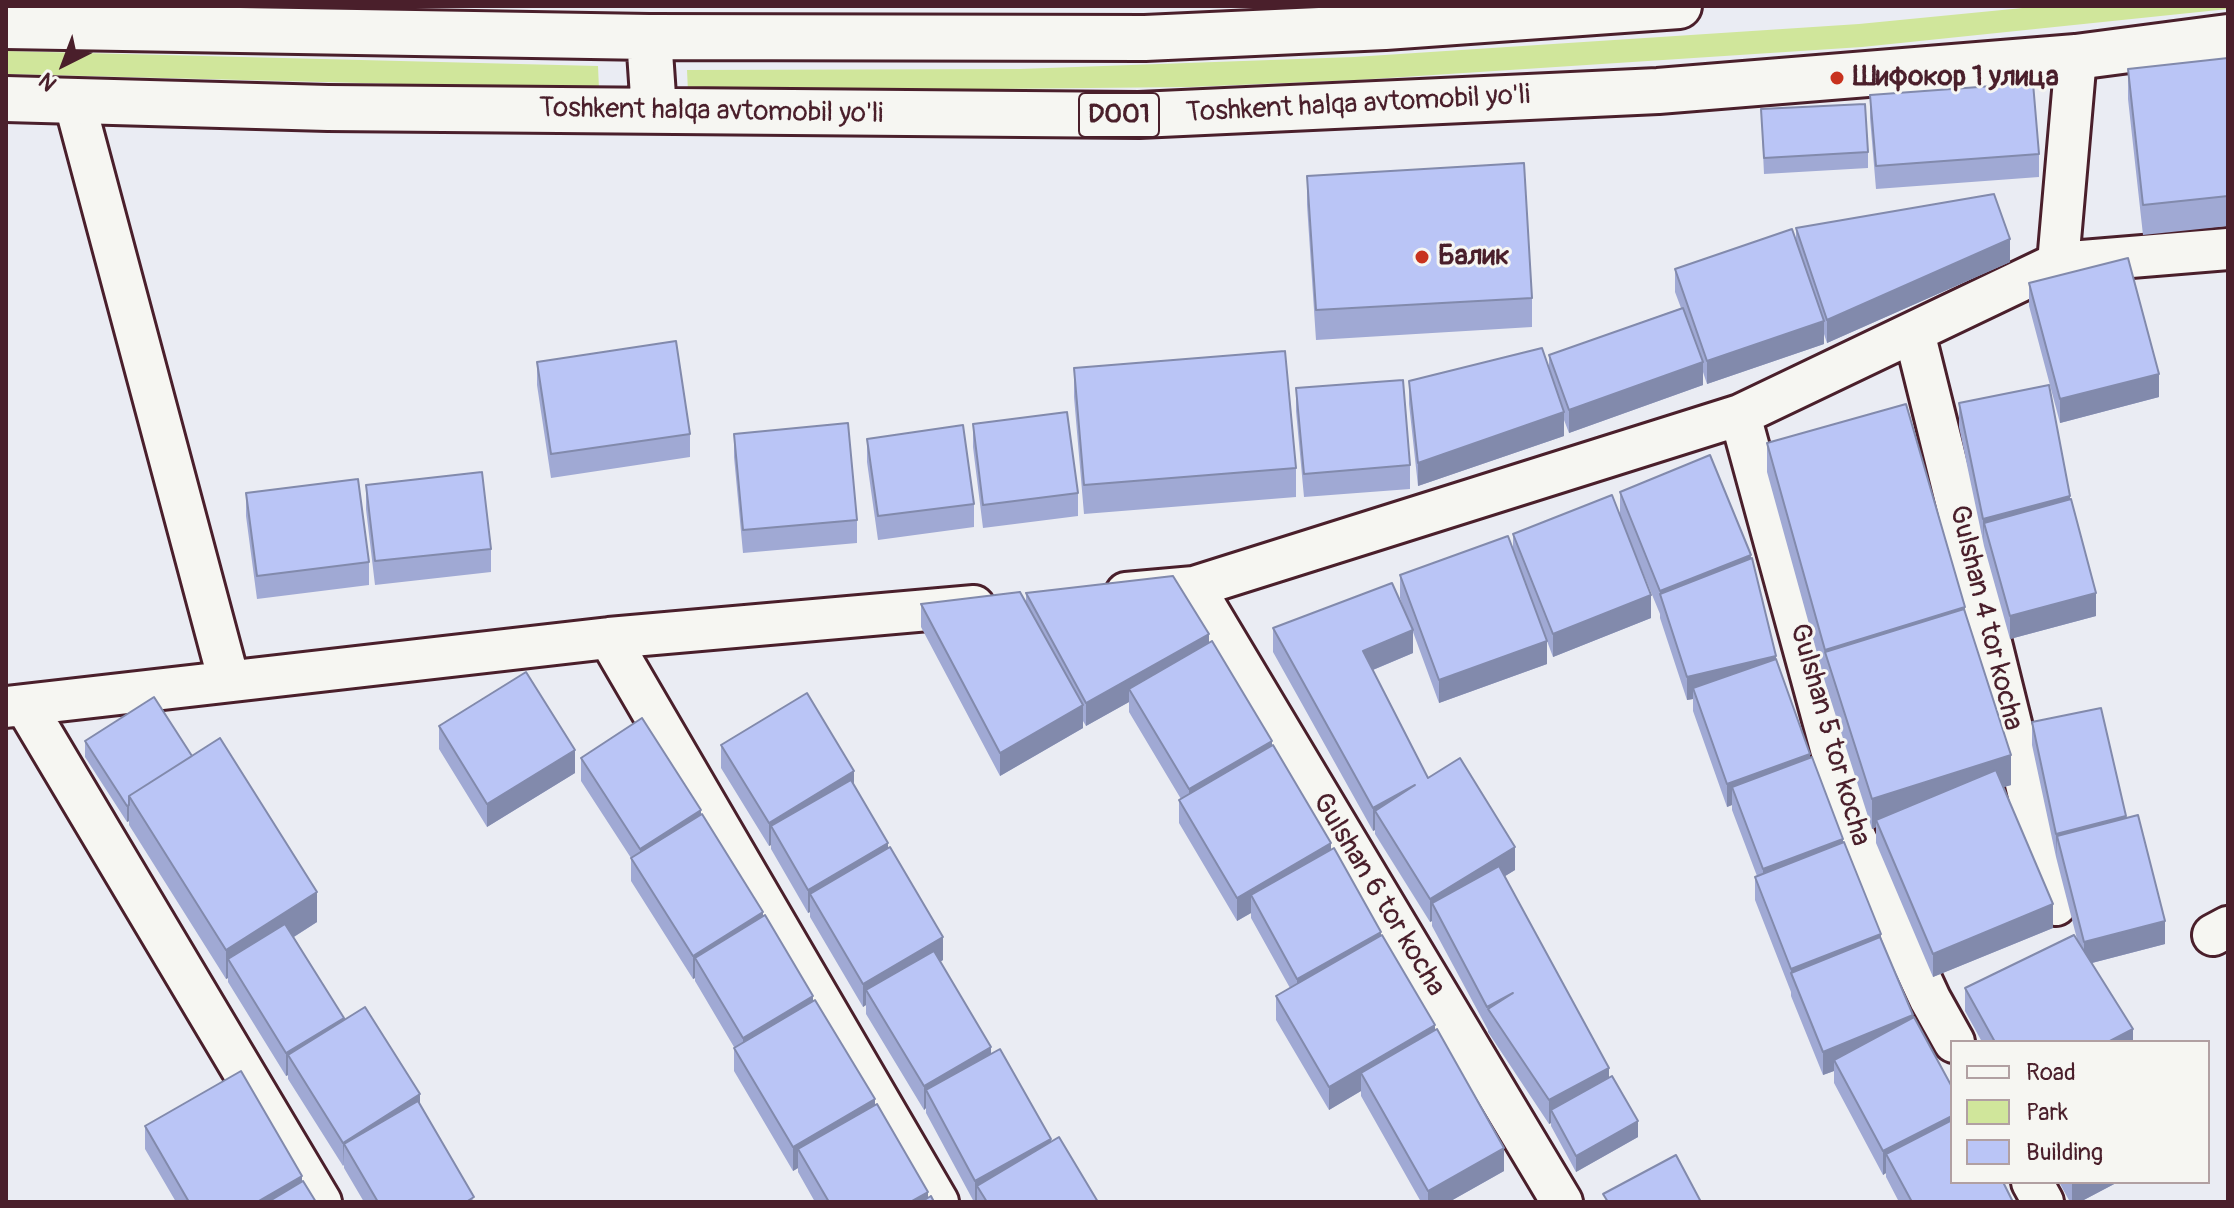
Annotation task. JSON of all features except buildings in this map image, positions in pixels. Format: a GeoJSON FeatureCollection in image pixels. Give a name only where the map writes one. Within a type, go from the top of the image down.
{"type":"FeatureCollection","features":[{"type":"Feature","properties":{"kind":"highway"},"geometry":{"type":"LineString","coordinates":[[6,26],[64,17],[649,37],[1145,38],[1385,27],[1679,6]]}},
{"type":"Feature","properties":{"kind":"highway"},"geometry":{"type":"LineString","coordinates":[[649,37],[654,111]]}},
{"type":"Feature","properties":{"kind":"highway","name":"Toshkent halqa avtomobil yo'li"},"geometry":{"type":"LineString","coordinates":[[6,99],[328,108],[1139,115],[1658,91],[2076,57],[2228,37]]}},
{"type":"Feature","properties":{"kind":"street"},"geometry":{"type":"LineString","coordinates":[[2058,263],[2076,57]]}},
{"type":"Feature","properties":{"kind":"street"},"geometry":{"type":"LineString","coordinates":[[74,100],[229,681]]}},
{"type":"Feature","properties":{"kind":"street"},"geometry":{"type":"LineString","coordinates":[[1083,597],[1194,587],[1740,415],[2058,263],[2228,249]]}},
{"type":"Feature","properties":{"kind":"street","name":"Gulshan 4 tor kocha"},"geometry":{"type":"LineString","coordinates":[[1914,332],[2056,905]]}},
{"type":"Feature","properties":{"kind":"street","name":"Gulshan 5 tor kocha"},"geometry":{"type":"LineString","coordinates":[[1740,415],[1855,837],[1930,999],[1953,1040]]}},
{"type":"Feature","properties":{"kind":"street","name":"Gulshan 6 tor kocha"},"geometry":{"type":"LineString","coordinates":[[1194,587],[1562,1202]]}},
{"type":"Feature","properties":{"kind":"street"},"geometry":{"type":"LineString","coordinates":[[321,1202],[16,706],[609,638],[1004,604]]}},
{"type":"Feature","properties":{"kind":"street"},"geometry":{"type":"LineString","coordinates":[[609,638],[938,1202]]}},
{"type":"Feature","properties":{"kind":"street"},"geometry":{"type":"LineString","coordinates":[[2033,1184],[2043,1202]]}},
{"type":"Feature","properties":{"kind":"green space"},"geometry":{"type":"Polygon","coordinates":[[[2043,6],[2228,6],[2228,9],[1862,47],[1357,80],[1190,87],[688,92],[687,70],[1020,69],[1354,57],[1859,24],[2043,6]]]}},
{"type":"Feature","properties":{"kind":"green space"},"geometry":{"type":"Polygon","coordinates":[[[6,51],[598,66],[599,89],[6,74],[6,51]]]}},
{"type":"Feature","properties":{"kind":"place","name":"Шифокор 1 улица"},"geometry":{"type":"Point","coordinates":[1837,78]}},
{"type":"Feature","properties":{"kind":"place","name":"Балик"},"geometry":{"type":"Point","coordinates":[1422,257]}}]}
